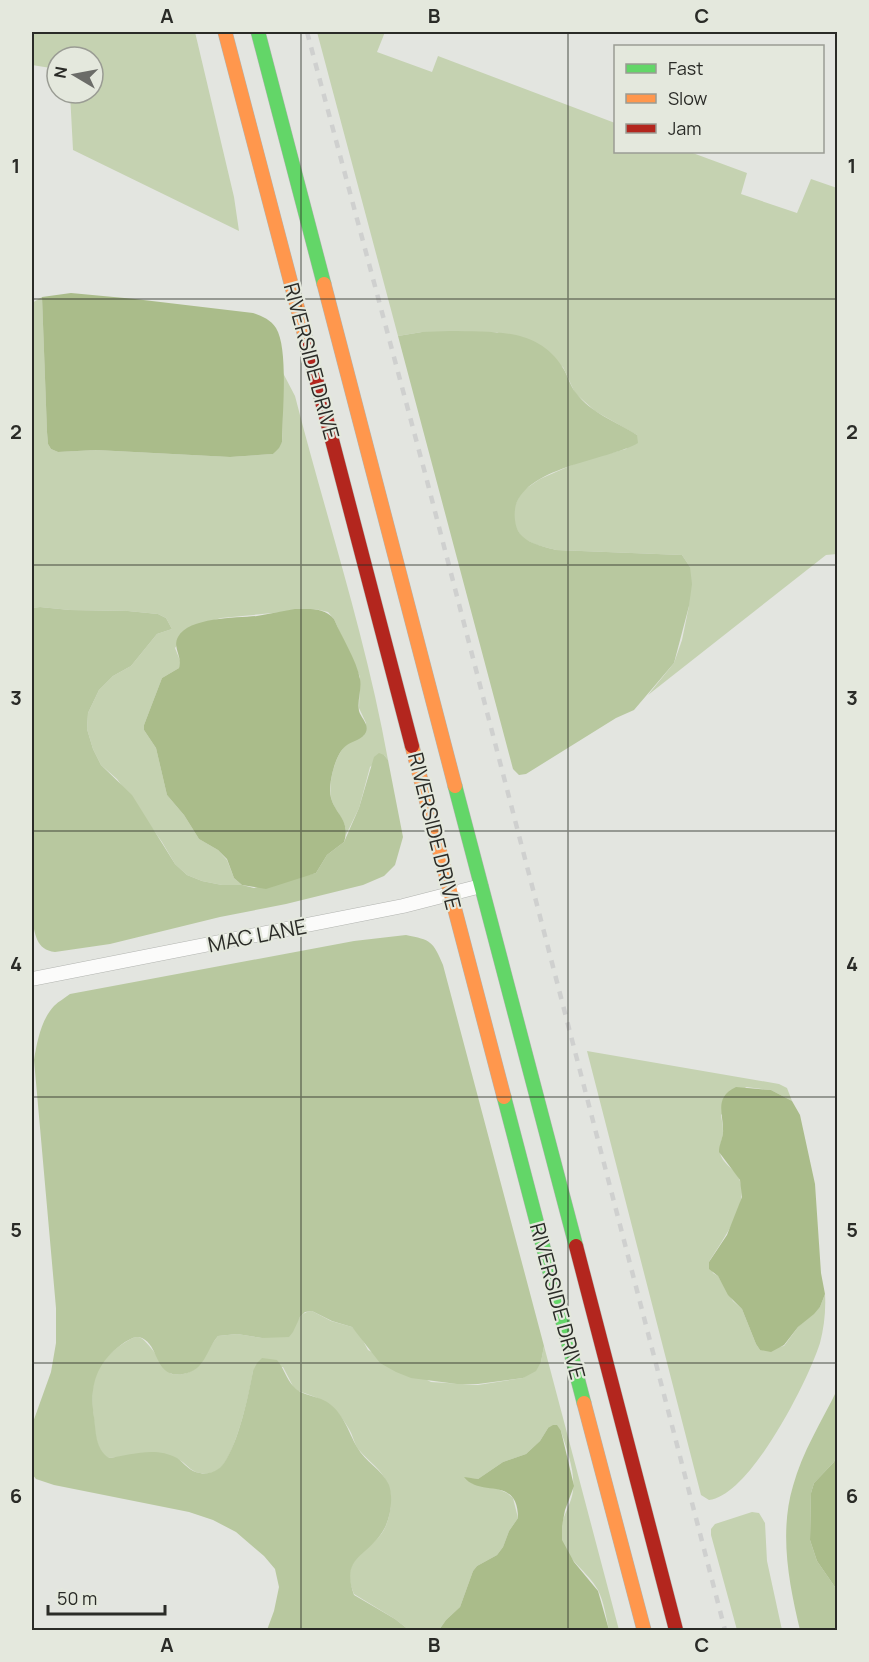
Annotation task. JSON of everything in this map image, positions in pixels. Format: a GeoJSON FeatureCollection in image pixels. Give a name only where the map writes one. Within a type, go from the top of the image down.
{"type":"FeatureCollection","features":[{"type":"Feature","properties":{"kind":"main road","name":"RIVERSIDE DRIVE"},"geometry":{"type":"LineString","coordinates":[[225,32],[644,1630]]}},
{"type":"Feature","properties":{"kind":"main road","name":"RIVERSIDE DRIVE"},"geometry":{"type":"LineString","coordinates":[[258,32],[676,1630]]}},
{"type":"Feature","properties":{"kind":"street","name":"MAC LANE"},"geometry":{"type":"LineString","coordinates":[[32,979],[481,886]]}},
{"type":"Feature","properties":{"kind":"shaded area"},"geometry":{"type":"Polygon","coordinates":[[[32,32],[195,32],[234,197],[239,231],[73,150],[71,105],[105,105],[105,45],[45,45],[45,67],[32,65],[32,32]]]}},
{"type":"Feature","properties":{"kind":"shaded area"},"geometry":{"type":"Polygon","coordinates":[[[317,32],[385,32],[377,52],[432,72],[438,56],[614,123],[614,153],[693,153],[747,173],[741,194],[797,213],[811,179],[837,188],[837,554],[826,555],[648,695],[674,663],[682,640],[689,606],[690,567],[682,555],[556,550],[537,545],[523,539],[515,526],[513,510],[521,492],[540,479],[581,461],[626,449],[637,435],[595,411],[575,393],[563,367],[497,332],[422,332],[398,336],[317,32]]]}},
{"type":"Feature","properties":{"kind":"shaded area"},"geometry":{"type":"Polygon","coordinates":[[[71,293],[253,313],[269,321],[276,328],[280,338],[284,366],[282,442],[279,448],[273,454],[230,457],[96,450],[58,452],[51,449],[47,432],[42,297],[71,293]]]}},
{"type":"Feature","properties":{"kind":"shaded area"},"geometry":{"type":"Polygon","coordinates":[[[42,297],[48,444],[51,449],[58,452],[96,450],[230,457],[273,454],[282,442],[283,373],[295,396],[369,668],[388,760],[384,755],[370,767],[359,808],[346,835],[343,822],[332,801],[331,780],[340,752],[346,745],[364,735],[366,723],[359,708],[360,677],[334,619],[328,612],[315,609],[221,618],[191,627],[175,648],[181,663],[179,668],[162,678],[144,730],[156,748],[167,795],[184,815],[199,839],[218,850],[227,860],[234,878],[242,885],[222,885],[202,881],[187,875],[175,864],[117,779],[101,765],[87,729],[88,713],[99,690],[113,676],[131,666],[157,634],[172,629],[166,618],[158,614],[128,611],[32,608],[32,303],[42,297]]]}},
{"type":"Feature","properties":{"kind":"shaded area"},"geometry":{"type":"Polygon","coordinates":[[[450,331],[513,334],[541,345],[563,368],[572,387],[582,400],[597,412],[637,435],[638,443],[562,469],[542,478],[527,489],[517,503],[515,520],[524,538],[556,550],[682,555],[690,567],[692,584],[689,606],[674,663],[634,710],[616,718],[526,774],[519,775],[513,769],[398,336],[450,331]]]}},
{"type":"Feature","properties":{"kind":"shaded area"},"geometry":{"type":"Polygon","coordinates":[[[32,608],[128,611],[158,614],[166,618],[172,629],[157,634],[131,666],[113,676],[99,690],[88,713],[87,729],[101,765],[132,795],[175,864],[187,875],[222,885],[242,885],[254,888],[316,873],[327,855],[344,842],[359,808],[374,757],[379,753],[388,760],[403,837],[395,865],[384,876],[363,885],[286,904],[220,917],[110,944],[55,952],[44,948],[40,945],[34,930],[32,918],[32,608]]]}},
{"type":"Feature","properties":{"kind":"shaded area"},"geometry":{"type":"Polygon","coordinates":[[[295,609],[326,612],[334,619],[358,671],[359,711],[367,729],[363,736],[343,748],[334,766],[331,779],[331,799],[345,827],[344,842],[327,855],[316,873],[266,889],[242,885],[234,878],[227,859],[218,850],[199,839],[184,815],[167,795],[156,748],[144,730],[144,725],[162,678],[179,668],[180,660],[176,641],[184,630],[203,622],[295,609]]]}},
{"type":"Feature","properties":{"kind":"shaded area"},"geometry":{"type":"Polygon","coordinates":[[[406,935],[421,938],[430,943],[437,951],[443,965],[544,1346],[541,1362],[536,1371],[523,1378],[478,1384],[457,1384],[411,1378],[380,1363],[352,1327],[332,1321],[312,1311],[305,1312],[300,1317],[289,1337],[262,1338],[237,1334],[218,1336],[201,1364],[196,1369],[183,1374],[167,1372],[148,1342],[140,1337],[133,1338],[115,1349],[108,1357],[97,1374],[94,1384],[93,1405],[97,1439],[101,1450],[109,1458],[143,1452],[169,1454],[193,1471],[206,1473],[219,1468],[229,1454],[246,1406],[253,1371],[257,1363],[262,1358],[277,1360],[297,1390],[333,1406],[345,1422],[360,1452],[386,1479],[391,1497],[387,1523],[381,1534],[352,1566],[351,1583],[354,1595],[409,1630],[267,1630],[279,1587],[275,1569],[264,1556],[236,1532],[213,1520],[189,1512],[54,1485],[36,1479],[32,1474],[32,1425],[51,1372],[56,1343],[56,1308],[34,1060],[43,1024],[56,1004],[70,994],[354,941],[406,935]]]}},
{"type":"Feature","properties":{"kind":"shaded area"},"geometry":{"type":"Polygon","coordinates":[[[587,1051],[779,1084],[787,1088],[792,1101],[771,1090],[746,1087],[721,1115],[723,1133],[720,1153],[725,1163],[738,1177],[742,1191],[737,1213],[709,1262],[713,1273],[718,1276],[733,1301],[742,1309],[760,1350],[784,1346],[798,1327],[820,1307],[825,1294],[824,1325],[820,1343],[803,1383],[759,1459],[725,1494],[709,1500],[701,1495],[587,1051]]]}},
{"type":"Feature","properties":{"kind":"shaded area"},"geometry":{"type":"Polygon","coordinates":[[[736,1087],[771,1090],[792,1101],[800,1115],[815,1184],[821,1273],[825,1294],[820,1307],[814,1314],[798,1327],[784,1345],[771,1352],[760,1350],[742,1309],[728,1295],[718,1276],[709,1269],[709,1262],[727,1235],[742,1197],[740,1180],[719,1152],[723,1133],[722,1101],[729,1091],[736,1087]]]}},
{"type":"Feature","properties":{"kind":"shaded area"},"geometry":{"type":"Polygon","coordinates":[[[312,1311],[331,1321],[352,1327],[360,1335],[368,1350],[431,1382],[478,1385],[523,1378],[541,1362],[544,1346],[619,1630],[609,1630],[598,1590],[573,1561],[562,1541],[562,1522],[572,1496],[573,1480],[571,1463],[561,1431],[548,1428],[540,1441],[526,1454],[503,1462],[478,1479],[466,1478],[473,1484],[493,1487],[507,1493],[513,1498],[518,1518],[497,1555],[477,1566],[473,1571],[460,1607],[439,1630],[409,1630],[354,1594],[350,1579],[351,1567],[385,1528],[390,1510],[390,1491],[382,1474],[357,1448],[350,1431],[338,1413],[320,1399],[295,1390],[283,1367],[253,1371],[236,1439],[224,1463],[216,1471],[197,1472],[180,1460],[172,1458],[144,1456],[108,1458],[101,1451],[95,1431],[93,1386],[99,1367],[113,1351],[124,1343],[135,1337],[141,1338],[171,1374],[181,1374],[189,1372],[200,1363],[218,1336],[237,1334],[262,1338],[296,1324],[302,1315],[312,1311]]]}},
{"type":"Feature","properties":{"kind":"shaded area"},"geometry":{"type":"Polygon","coordinates":[[[837,1390],[837,1454],[834,1462],[814,1483],[811,1493],[810,1540],[817,1561],[837,1590],[837,1630],[800,1630],[787,1558],[789,1504],[802,1461],[837,1390]]]}},
{"type":"Feature","properties":{"kind":"shaded area"},"geometry":{"type":"Polygon","coordinates":[[[553,1425],[557,1425],[561,1431],[574,1486],[565,1510],[562,1540],[574,1562],[598,1591],[609,1630],[439,1630],[460,1607],[473,1571],[477,1566],[497,1555],[518,1518],[512,1496],[497,1489],[471,1483],[464,1477],[478,1479],[503,1462],[526,1454],[553,1425]]]}},
{"type":"Feature","properties":{"kind":"shaded area"},"geometry":{"type":"Polygon","coordinates":[[[837,1454],[837,1590],[817,1561],[810,1540],[811,1493],[814,1483],[834,1462],[837,1454]]]}},
{"type":"Feature","properties":{"kind":"shaded area"},"geometry":{"type":"Polygon","coordinates":[[[752,1512],[759,1513],[765,1523],[767,1561],[782,1630],[737,1630],[711,1535],[711,1529],[715,1524],[752,1512]]]}},
{"type":"Feature","properties":{"kind":"railway"},"geometry":{"type":"LineString","coordinates":[[307,32],[425,473],[725,1630]]}},
{"type":"Feature","properties":{"kind":"traffic: fast"},"geometry":{"type":"LineString","coordinates":[[258,32],[324,284]]}},
{"type":"Feature","properties":{"kind":"traffic: fast"},"geometry":{"type":"LineString","coordinates":[[455,786],[576,1246]]}},
{"type":"Feature","properties":{"kind":"traffic: fast"},"geometry":{"type":"LineString","coordinates":[[504,1097],[584,1403]]}},
{"type":"Feature","properties":{"kind":"traffic: slow"},"geometry":{"type":"LineString","coordinates":[[225,32],[308,348]]}},
{"type":"Feature","properties":{"kind":"traffic: slow"},"geometry":{"type":"LineString","coordinates":[[324,284],[455,786]]}},
{"type":"Feature","properties":{"kind":"traffic: slow"},"geometry":{"type":"LineString","coordinates":[[412,746],[504,1097]]}},
{"type":"Feature","properties":{"kind":"traffic: slow"},"geometry":{"type":"LineString","coordinates":[[584,1403],[644,1630]]}},
{"type":"Feature","properties":{"kind":"traffic: jam"},"geometry":{"type":"LineString","coordinates":[[308,348],[412,746]]}},
{"type":"Feature","properties":{"kind":"traffic: jam"},"geometry":{"type":"LineString","coordinates":[[576,1246],[676,1630]]}}]}
